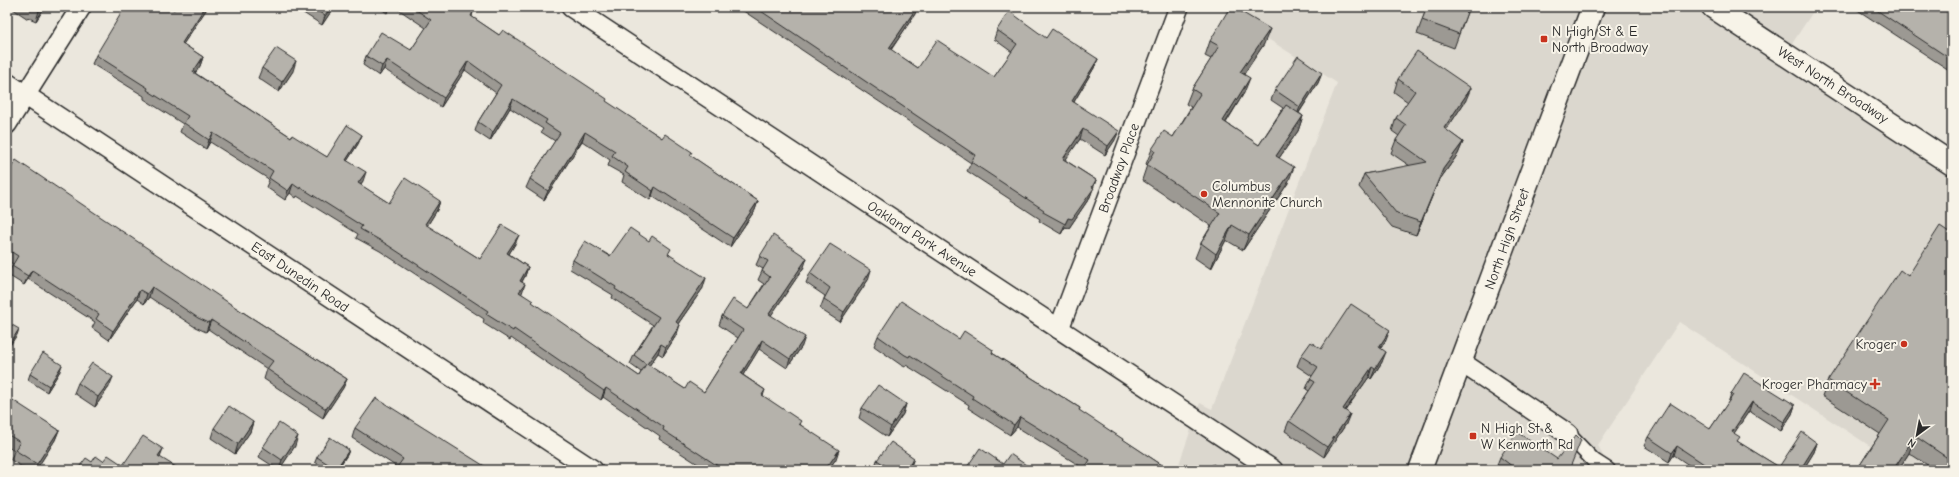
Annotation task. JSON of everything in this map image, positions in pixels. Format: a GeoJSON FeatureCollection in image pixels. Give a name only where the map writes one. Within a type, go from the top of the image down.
{"type":"FeatureCollection","features":[{"type":"Feature","properties":{"kind":"main road","name":"North High Street"},"geometry":{"type":"LineString","coordinates":[[1420,470],[1593,7]]}},
{"type":"Feature","properties":{"kind":"main road","name":"West North Broadway"},"geometry":{"type":"LineString","coordinates":[[1713,7],[1952,164]]}},
{"type":"Feature","properties":{"kind":"street"},"geometry":{"type":"LineString","coordinates":[[7,124],[82,7]]}},
{"type":"Feature","properties":{"kind":"street","name":"Oakland Park Avenue"},"geometry":{"type":"LineString","coordinates":[[571,7],[1273,470]]}},
{"type":"Feature","properties":{"kind":"street","name":"Broadway Place"},"geometry":{"type":"LineString","coordinates":[[1059,329],[1179,7]]}},
{"type":"Feature","properties":{"kind":"street","name":"East Dunedin Road"},"geometry":{"type":"LineString","coordinates":[[7,83],[593,470]]}},
{"type":"Feature","properties":{"kind":"street"},"geometry":{"type":"LineString","coordinates":[[1460,362],[1568,434],[1594,461],[1608,470]]}},
{"type":"Feature","properties":{"kind":"shaded area"},"geometry":{"type":"Polygon","coordinates":[[[1218,7],[1816,7],[1784,56],[1952,166],[1952,470],[1907,470],[1679,322],[1598,445],[1609,470],[1177,470],[1200,403],[1212,409],[1337,83],[1218,7]]]}},
{"type":"Feature","properties":{"kind":"building"},"geometry":{"type":"Polygon","coordinates":[[[28,7],[42,7],[39,11],[33,8],[31,10],[28,7]]]}},
{"type":"Feature","properties":{"kind":"building"},"geometry":{"type":"Polygon","coordinates":[[[125,7],[170,7],[174,10],[176,7],[205,7],[182,43],[203,57],[193,72],[291,137],[292,135],[327,157],[347,125],[362,135],[346,160],[366,172],[358,183],[389,203],[405,178],[440,201],[425,224],[480,259],[502,225],[519,235],[507,253],[528,267],[520,281],[525,284],[519,292],[639,376],[646,364],[634,355],[659,317],[615,289],[616,287],[573,260],[585,241],[610,256],[630,228],[649,241],[652,236],[671,249],[668,254],[706,278],[676,322],[680,325],[666,347],[661,344],[647,364],[685,389],[689,382],[704,392],[743,330],[722,316],[733,299],[748,309],[770,277],[762,271],[768,261],[760,256],[773,235],[807,258],[769,314],[805,337],[790,359],[762,340],[741,374],[765,390],[762,395],[801,421],[799,424],[839,450],[825,470],[724,470],[663,430],[664,427],[606,388],[604,391],[514,329],[513,331],[486,314],[488,311],[383,242],[360,229],[362,226],[300,187],[300,189],[293,184],[288,191],[269,178],[273,171],[213,133],[209,140],[184,123],[188,116],[147,90],[148,88],[96,55],[125,7]]]}},
{"type":"Feature","properties":{"kind":"building"},"geometry":{"type":"Polygon","coordinates":[[[312,7],[331,7],[325,16],[312,7]]]}},
{"type":"Feature","properties":{"kind":"building"},"geometry":{"type":"Polygon","coordinates":[[[412,7],[465,7],[473,12],[471,16],[499,35],[503,30],[607,99],[606,101],[662,138],[665,134],[692,152],[690,155],[758,201],[733,238],[655,187],[653,191],[625,172],[628,167],[612,156],[615,151],[585,132],[548,191],[530,179],[560,133],[545,123],[547,120],[513,99],[493,132],[478,122],[501,85],[468,61],[444,98],[387,60],[382,66],[366,56],[381,32],[411,50],[431,20],[412,7]]]}},
{"type":"Feature","properties":{"kind":"building"},"geometry":{"type":"Polygon","coordinates":[[[755,7],[917,7],[889,48],[918,68],[937,40],[994,77],[1017,44],[997,30],[1009,11],[1046,38],[1052,29],[1098,59],[1072,101],[1119,131],[1108,146],[1083,129],[1063,159],[1096,180],[1092,187],[1094,188],[1072,219],[1068,218],[1065,224],[1043,212],[1044,210],[971,162],[975,155],[755,7]]]}},
{"type":"Feature","properties":{"kind":"building"},"geometry":{"type":"Polygon","coordinates":[[[1230,7],[1233,7],[1270,29],[1240,72],[1250,78],[1223,121],[1259,145],[1286,105],[1303,116],[1276,156],[1294,167],[1249,235],[1232,225],[1216,254],[1201,243],[1220,213],[1147,165],[1155,151],[1152,149],[1164,131],[1173,137],[1200,94],[1192,89],[1219,46],[1210,41],[1230,7]]]}},
{"type":"Feature","properties":{"kind":"building"},"geometry":{"type":"Polygon","coordinates":[[[1427,7],[1469,7],[1459,34],[1422,20],[1427,7]]]}},
{"type":"Feature","properties":{"kind":"building"},"geometry":{"type":"Polygon","coordinates":[[[1872,7],[1952,7],[1952,60],[1872,7]]]}},
{"type":"Feature","properties":{"kind":"building"},"geometry":{"type":"Polygon","coordinates":[[[276,48],[296,61],[282,82],[262,68],[276,48]]]}},
{"type":"Feature","properties":{"kind":"building"},"geometry":{"type":"Polygon","coordinates":[[[1417,51],[1471,88],[1444,128],[1463,142],[1443,169],[1421,222],[1397,214],[1364,174],[1427,162],[1396,140],[1406,125],[1396,118],[1415,91],[1398,79],[1417,51]]]}},
{"type":"Feature","properties":{"kind":"building"},"geometry":{"type":"Polygon","coordinates":[[[1298,56],[1322,73],[1300,107],[1275,90],[1298,56]]]}},
{"type":"Feature","properties":{"kind":"building"},"geometry":{"type":"Polygon","coordinates":[[[16,160],[238,309],[347,379],[326,409],[267,369],[273,361],[211,320],[209,323],[198,318],[152,287],[147,294],[140,290],[113,331],[96,319],[99,314],[32,270],[28,276],[12,266],[18,256],[7,249],[7,193],[10,188],[7,186],[7,174],[16,160]]]}},
{"type":"Feature","properties":{"kind":"building","name":"Kroger"},"geometry":{"type":"Polygon","coordinates":[[[1940,226],[1952,234],[1952,461],[1915,436],[1893,470],[1868,470],[1860,465],[1889,420],[1828,380],[1900,270],[1908,276],[1940,226]]]}},
{"type":"Feature","properties":{"kind":"building"},"geometry":{"type":"Polygon","coordinates":[[[830,244],[871,270],[844,312],[824,299],[830,288],[810,273],[830,244]]]}},
{"type":"Feature","properties":{"kind":"building"},"geometry":{"type":"Polygon","coordinates":[[[901,301],[959,339],[964,331],[993,350],[992,353],[1080,408],[1079,410],[1165,467],[1163,470],[1092,470],[1086,466],[1090,460],[1020,417],[1014,425],[972,398],[973,396],[910,355],[909,357],[905,355],[878,336],[901,301]]]}},
{"type":"Feature","properties":{"kind":"building"},"geometry":{"type":"Polygon","coordinates":[[[1351,304],[1390,330],[1379,347],[1386,352],[1375,369],[1372,367],[1343,409],[1350,414],[1327,447],[1289,421],[1315,382],[1310,379],[1318,367],[1301,356],[1311,342],[1321,349],[1351,304]]]}},
{"type":"Feature","properties":{"kind":"building"},"geometry":{"type":"Polygon","coordinates":[[[7,322],[19,329],[7,348],[7,322]]]}},
{"type":"Feature","properties":{"kind":"building"},"geometry":{"type":"Polygon","coordinates":[[[43,353],[62,365],[49,386],[30,374],[43,353]]]}},
{"type":"Feature","properties":{"kind":"building"},"geometry":{"type":"Polygon","coordinates":[[[92,363],[113,377],[98,397],[78,383],[92,363]]]}},
{"type":"Feature","properties":{"kind":"building"},"geometry":{"type":"Polygon","coordinates":[[[1744,373],[1795,405],[1784,422],[1752,402],[1732,432],[1740,437],[1737,441],[1779,467],[1802,432],[1817,443],[1800,470],[1713,470],[1677,446],[1672,453],[1648,437],[1670,403],[1710,429],[1733,395],[1731,394],[1744,373]]]}},
{"type":"Feature","properties":{"kind":"building"},"geometry":{"type":"Polygon","coordinates":[[[878,385],[906,404],[891,427],[862,408],[878,385]]]}},
{"type":"Feature","properties":{"kind":"building"},"geometry":{"type":"Polygon","coordinates":[[[8,397],[59,430],[37,464],[15,450],[20,442],[7,434],[8,397]]]}},
{"type":"Feature","properties":{"kind":"building"},"geometry":{"type":"Polygon","coordinates":[[[376,398],[486,467],[483,470],[395,470],[403,459],[355,428],[376,398]]]}},
{"type":"Feature","properties":{"kind":"building"},"geometry":{"type":"Polygon","coordinates":[[[229,406],[253,422],[238,444],[214,428],[229,406]]]}},
{"type":"Feature","properties":{"kind":"building"},"geometry":{"type":"Polygon","coordinates":[[[279,423],[298,436],[282,460],[263,447],[279,423]]]}},
{"type":"Feature","properties":{"kind":"building"},"geometry":{"type":"Polygon","coordinates":[[[1517,432],[1557,459],[1576,435],[1581,440],[1569,470],[1517,470],[1500,457],[1517,432]]]}},
{"type":"Feature","properties":{"kind":"building"},"geometry":{"type":"Polygon","coordinates":[[[143,436],[163,449],[158,456],[181,470],[77,470],[86,458],[92,462],[96,456],[103,461],[108,455],[123,465],[143,436]]]}},
{"type":"Feature","properties":{"kind":"building"},"geometry":{"type":"Polygon","coordinates":[[[330,437],[349,450],[336,469],[317,457],[330,437]]]}},
{"type":"Feature","properties":{"kind":"building"},"geometry":{"type":"Polygon","coordinates":[[[891,442],[914,458],[906,470],[892,470],[877,460],[891,442]]]}},
{"type":"Feature","properties":{"kind":"building"},"geometry":{"type":"Polygon","coordinates":[[[980,448],[1003,464],[1010,454],[1029,467],[1027,470],[965,470],[980,448]]]}},
{"type":"Feature","properties":{"kind":"building"},"geometry":{"type":"Polygon","coordinates":[[[1213,464],[1222,470],[1210,470],[1213,464]]]}},
{"type":"Feature","properties":{"kind":"place","name":"N High St & E North Broadway"},"geometry":{"type":"Point","coordinates":[1544,39]}},
{"type":"Feature","properties":{"kind":"place","name":"Columbus Mennonite Church"},"geometry":{"type":"Point","coordinates":[1204,194]}},
{"type":"Feature","properties":{"kind":"place","name":"Kroger"},"geometry":{"type":"Point","coordinates":[1904,344]}},
{"type":"Feature","properties":{"kind":"place","name":"Kroger Pharmacy"},"geometry":{"type":"Point","coordinates":[1875,384]}},
{"type":"Feature","properties":{"kind":"place","name":"N High St & W Kenworth Rd"},"geometry":{"type":"Point","coordinates":[1473,436]}}]}
